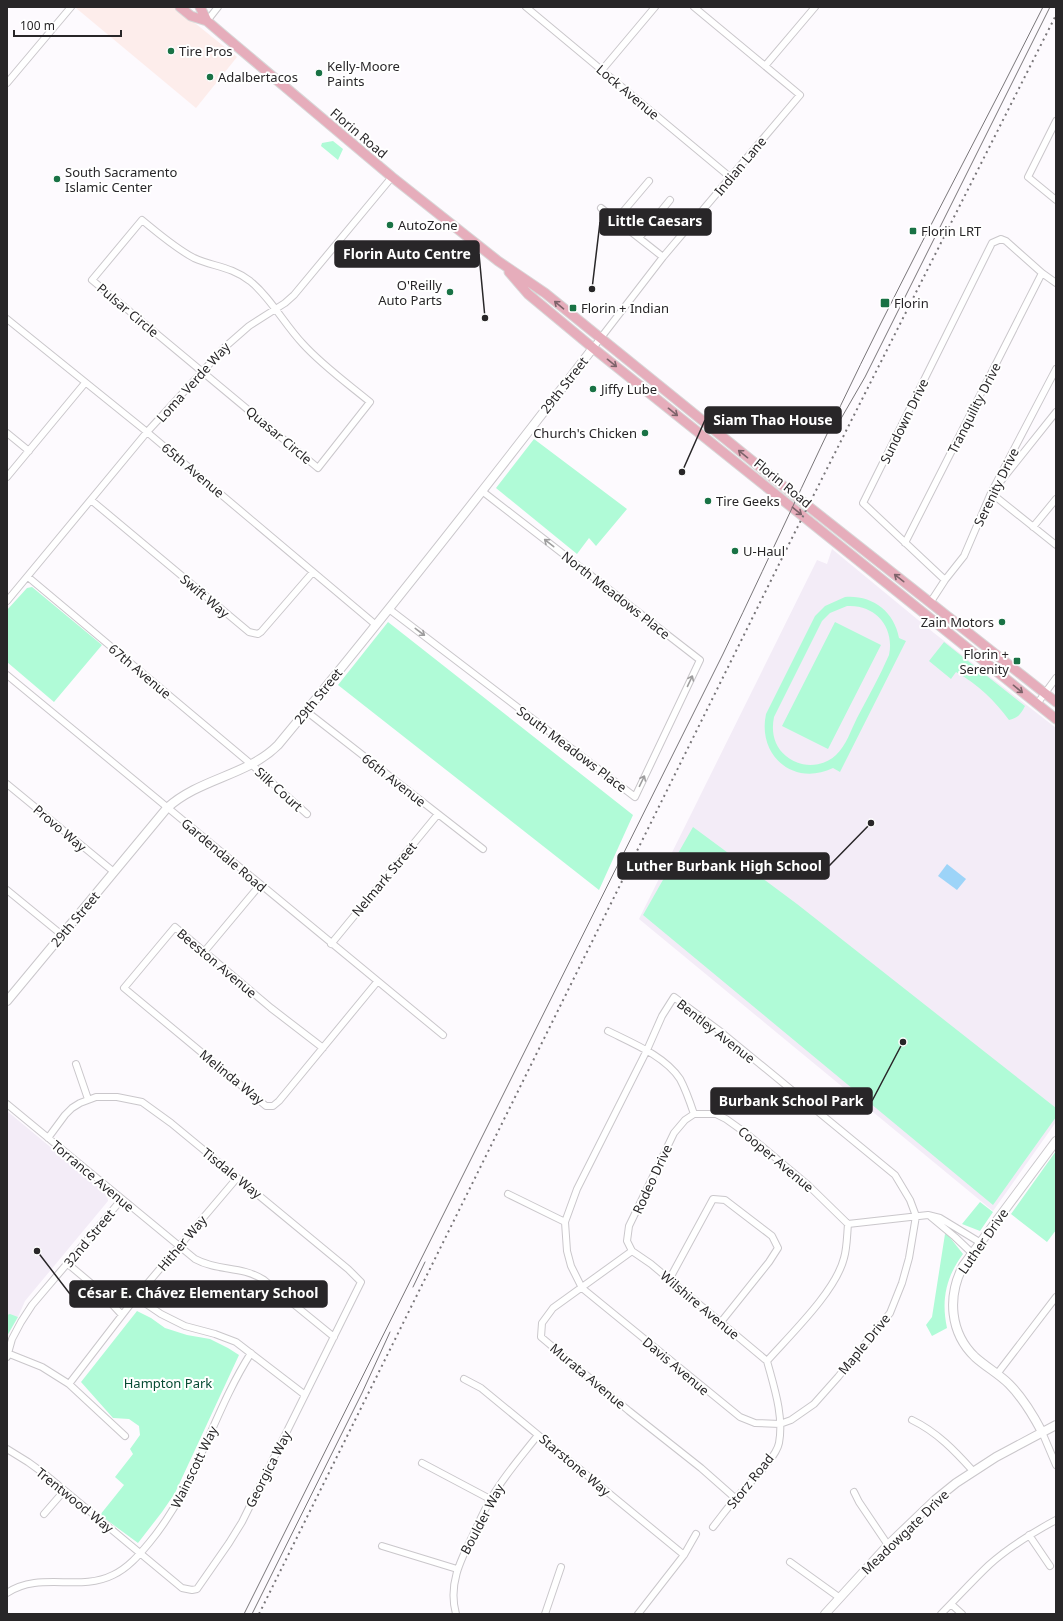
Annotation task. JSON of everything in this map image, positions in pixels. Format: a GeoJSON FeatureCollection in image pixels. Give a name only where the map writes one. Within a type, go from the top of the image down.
{"type":"FeatureCollection","features":[{"type":"Feature","properties":{"kind":"main road","name":"Florin Road"},"geometry":{"type":"LineString","coordinates":[[180,7],[191,16],[207,21]]}},
{"type":"Feature","properties":{"kind":"main road","name":"Florin Road"},"geometry":{"type":"LineString","coordinates":[[200,7],[207,21],[392,177],[498,261],[535,285],[930,603],[968,631],[1056,702]]}},
{"type":"Feature","properties":{"kind":"main road","name":"Florin Road"},"geometry":{"type":"LineString","coordinates":[[498,261],[528,294],[593,348],[1056,718]]}},
{"type":"Feature","properties":{"kind":"main road"},"geometry":{"type":"LineString","coordinates":[[912,603],[930,603]]}},
{"type":"Feature","properties":{"kind":"street"},"geometry":{"type":"LineString","coordinates":[[7,83],[71,7]]}},
{"type":"Feature","properties":{"kind":"street"},"geometry":{"type":"LineString","coordinates":[[207,21],[218,7]]}},
{"type":"Feature","properties":{"kind":"street","name":"Lock Avenue"},"geometry":{"type":"LineString","coordinates":[[526,7],[730,177]]}},
{"type":"Feature","properties":{"kind":"street"},"geometry":{"type":"LineString","coordinates":[[602,70],[655,7]]}},
{"type":"Feature","properties":{"kind":"street"},"geometry":{"type":"LineString","coordinates":[[694,7],[765,66],[815,7]]}},
{"type":"Feature","properties":{"kind":"street","name":"Indian Lane"},"geometry":{"type":"LineString","coordinates":[[593,348],[663,257],[800,95],[765,66]]}},
{"type":"Feature","properties":{"kind":"street"},"geometry":{"type":"LineString","coordinates":[[1056,121],[1028,176],[1056,200]]}},
{"type":"Feature","properties":{"kind":"street","name":"Loma Verde Way"},"geometry":{"type":"LineString","coordinates":[[7,601],[147,432],[237,335],[275,310],[294,295],[392,177]]}},
{"type":"Feature","properties":{"kind":"street"},"geometry":{"type":"LineString","coordinates":[[616,220],[649,181]]}},
{"type":"Feature","properties":{"kind":"street"},"geometry":{"type":"LineString","coordinates":[[639,238],[670,200]]}},
{"type":"Feature","properties":{"kind":"street"},"geometry":{"type":"LineString","coordinates":[[601,208],[663,257]]}},
{"type":"Feature","properties":{"kind":"street","name":"Pulsar Circle"},"geometry":{"type":"LineString","coordinates":[[203,372],[92,280],[142,220],[185,253],[203,261],[220,265],[240,274],[259,289],[275,310]]}},
{"type":"Feature","properties":{"kind":"street","name":"Sundown Drive"},"geometry":{"type":"LineString","coordinates":[[945,580],[863,503],[990,246],[997,240],[1001,239],[1006,241],[1042,273]]}},
{"type":"Feature","properties":{"kind":"street"},"geometry":{"type":"LineString","coordinates":[[1042,273],[1056,283]]}},
{"type":"Feature","properties":{"kind":"street","name":"Tranquility Drive"},"geometry":{"type":"LineString","coordinates":[[905,543],[1042,273]]}},
{"type":"Feature","properties":{"kind":"street","name":"Quasar Circle"},"geometry":{"type":"LineString","coordinates":[[203,372],[318,468],[370,402],[302,344],[275,310]]}},
{"type":"Feature","properties":{"kind":"street","name":"65th Avenue"},"geometry":{"type":"LineString","coordinates":[[7,319],[147,432],[376,625]]}},
{"type":"Feature","properties":{"kind":"street","name":"29th Street"},"geometry":{"type":"LineString","coordinates":[[7,1001],[167,808],[189,791],[251,764],[272,751],[389,609],[593,348]]}},
{"type":"Feature","properties":{"kind":"street","name":"Serenity Drive"},"geometry":{"type":"LineString","coordinates":[[930,603],[945,580],[964,556],[991,493],[1056,369]]}},
{"type":"Feature","properties":{"kind":"street"},"geometry":{"type":"LineString","coordinates":[[7,477],[85,383]]}},
{"type":"Feature","properties":{"kind":"street"},"geometry":{"type":"LineString","coordinates":[[1056,412],[991,493],[1056,544]]}},
{"type":"Feature","properties":{"kind":"street"},"geometry":{"type":"LineString","coordinates":[[7,433],[29,451]]}},
{"type":"Feature","properties":{"kind":"street","name":"North Meadows Place"},"geometry":{"type":"LineString","coordinates":[[482,491],[700,660],[673,716]]}},
{"type":"Feature","properties":{"kind":"street"},"geometry":{"type":"LineString","coordinates":[[1033,527],[1056,499]]}},
{"type":"Feature","properties":{"kind":"street","name":"Swift Way"},"geometry":{"type":"LineString","coordinates":[[91,500],[249,632],[258,634],[261,632],[313,572]]}},
{"type":"Feature","properties":{"kind":"street","name":"67th Avenue"},"geometry":{"type":"LineString","coordinates":[[28,577],[251,764]]}},
{"type":"Feature","properties":{"kind":"street","name":"South Meadows Place"},"geometry":{"type":"LineString","coordinates":[[389,609],[635,797],[673,716]]}},
{"type":"Feature","properties":{"kind":"street","name":"Gardendale Road"},"geometry":{"type":"LineString","coordinates":[[7,675],[443,1035]]}},
{"type":"Feature","properties":{"kind":"street"},"geometry":{"type":"LineString","coordinates":[[1037,704],[1056,678]]}},
{"type":"Feature","properties":{"kind":"street","name":"66th Avenue"},"geometry":{"type":"LineString","coordinates":[[306,711],[483,849]]}},
{"type":"Feature","properties":{"kind":"street","name":"Silk Court"},"geometry":{"type":"LineString","coordinates":[[251,764],[307,814]]}},
{"type":"Feature","properties":{"kind":"street","name":"Provo Way"},"geometry":{"type":"LineString","coordinates":[[7,784],[114,872]]}},
{"type":"Feature","properties":{"kind":"street","name":"Nelmark Street"},"geometry":{"type":"LineString","coordinates":[[331,944],[438,814]]}},
{"type":"Feature","properties":{"kind":"street"},"geometry":{"type":"LineString","coordinates":[[204,952],[260,885]]}},
{"type":"Feature","properties":{"kind":"street"},"geometry":{"type":"LineString","coordinates":[[7,890],[62,935]]}},
{"type":"Feature","properties":{"kind":"street","name":"Beeston Avenue"},"geometry":{"type":"LineString","coordinates":[[124,988],[175,927],[271,1008],[323,1048]]}},
{"type":"Feature","properties":{"kind":"street","name":"Melinda Way"},"geometry":{"type":"LineString","coordinates":[[124,988],[266,1106],[273,1106],[279,1101],[377,982]]}},
{"type":"Feature","properties":{"kind":"street","name":"Bentley Avenue"},"geometry":{"type":"LineString","coordinates":[[582,1288],[571,1266],[567,1251],[565,1222],[577,1189],[647,1050],[662,1016],[674,997],[721,1032],[895,1175],[910,1200],[916,1216]]}},
{"type":"Feature","properties":{"kind":"street"},"geometry":{"type":"LineString","coordinates":[[608,1031],[647,1050],[668,1066],[679,1078],[688,1095],[694,1114]]}},
{"type":"Feature","properties":{"kind":"street"},"geometry":{"type":"LineString","coordinates":[[76,1064],[88,1099]]}},
{"type":"Feature","properties":{"kind":"street","name":"Tisdale Way"},"geometry":{"type":"LineString","coordinates":[[48,1138],[65,1115],[80,1103],[88,1099],[105,1096],[117,1096],[142,1102],[171,1123],[348,1269],[361,1282]]}},
{"type":"Feature","properties":{"kind":"street","name":"Torrance Avenue"},"geometry":{"type":"LineString","coordinates":[[7,1104],[195,1260],[206,1265],[241,1270],[255,1274],[334,1337]]}},
{"type":"Feature","properties":{"kind":"street","name":"Cooper Avenue"},"geometry":{"type":"LineString","coordinates":[[694,1114],[716,1114],[726,1119],[747,1134],[808,1185],[848,1224]]}},
{"type":"Feature","properties":{"kind":"street","name":"Rodeo Drive"},"geometry":{"type":"LineString","coordinates":[[632,1250],[627,1242],[629,1226],[674,1133],[694,1114]]}},
{"type":"Feature","properties":{"kind":"street","name":"Luther Drive"},"geometry":{"type":"LineString","coordinates":[[1056,1141],[963,1266],[957,1280],[953,1298],[954,1315],[958,1332],[968,1349],[980,1362],[997,1374],[1020,1396],[1030,1410],[1042,1432],[1056,1465]]}},
{"type":"Feature","properties":{"kind":"street","name":"Hither Way"},"geometry":{"type":"LineString","coordinates":[[69,1384],[136,1297],[237,1178]]}},
{"type":"Feature","properties":{"kind":"street"},"geometry":{"type":"LineString","coordinates":[[508,1194],[565,1222]]}},
{"type":"Feature","properties":{"kind":"street"},"geometry":{"type":"LineString","coordinates":[[669,1280],[713,1199],[725,1200],[772,1236],[778,1248],[769,1262],[721,1322]]}},
{"type":"Feature","properties":{"kind":"street","name":"32nd Street"},"geometry":{"type":"LineString","coordinates":[[8,1355],[12,1339],[32,1305],[122,1200]]}},
{"type":"Feature","properties":{"kind":"street"},"geometry":{"type":"LineString","coordinates":[[928,1215],[956,1237],[972,1254]]}},
{"type":"Feature","properties":{"kind":"street"},"geometry":{"type":"LineString","coordinates":[[767,1361],[812,1310],[836,1279],[844,1258],[848,1224],[928,1215],[940,1218],[981,1243]]}},
{"type":"Feature","properties":{"kind":"street","name":"Maple Drive"},"geometry":{"type":"LineString","coordinates":[[780,1424],[791,1420],[814,1404],[890,1313],[902,1283],[909,1258],[916,1216]]}},
{"type":"Feature","properties":{"kind":"street","name":"Wilshire Avenue"},"geometry":{"type":"LineString","coordinates":[[632,1250],[767,1361]]}},
{"type":"Feature","properties":{"kind":"street","name":"Murata Avenue"},"geometry":{"type":"LineString","coordinates":[[632,1250],[553,1308],[542,1323],[541,1338],[701,1468],[735,1498]]}},
{"type":"Feature","properties":{"kind":"street"},"geometry":{"type":"LineString","coordinates":[[68,1264],[99,1290],[122,1315]]}},
{"type":"Feature","properties":{"kind":"street","name":"Georgica Way"},"geometry":{"type":"LineString","coordinates":[[141,1553],[182,1588],[192,1590],[197,1589],[242,1522],[361,1282]]}},
{"type":"Feature","properties":{"kind":"street","name":"Davis Avenue"},"geometry":{"type":"LineString","coordinates":[[582,1288],[712,1396],[740,1417],[755,1423],[780,1424]]}},
{"type":"Feature","properties":{"kind":"street"},"geometry":{"type":"LineString","coordinates":[[136,1297],[161,1314],[185,1326],[215,1334],[236,1342],[305,1395]]}},
{"type":"Feature","properties":{"kind":"street"},"geometry":{"type":"LineString","coordinates":[[997,1374],[1056,1297]]}},
{"type":"Feature","properties":{"kind":"street","name":"Wainscott Way"},"geometry":{"type":"LineString","coordinates":[[7,1593],[15,1588],[42,1582],[76,1584],[100,1580],[126,1568],[141,1553],[170,1516],[183,1494],[236,1377],[251,1353]]}},
{"type":"Feature","properties":{"kind":"street"},"geometry":{"type":"LineString","coordinates":[[8,1355],[42,1367],[69,1384],[125,1436]]}},
{"type":"Feature","properties":{"kind":"street","name":"Storz Road"},"geometry":{"type":"LineString","coordinates":[[713,1527],[735,1498],[765,1467],[779,1444],[780,1424],[775,1389],[767,1361]]}},
{"type":"Feature","properties":{"kind":"street","name":"Starstone Way"},"geometry":{"type":"LineString","coordinates":[[464,1379],[481,1388],[684,1555]]}},
{"type":"Feature","properties":{"kind":"street"},"geometry":{"type":"LineString","coordinates":[[912,1420],[938,1436],[973,1471]]}},
{"type":"Feature","properties":{"kind":"street","name":"Meadowgate Drive"},"geometry":{"type":"LineString","coordinates":[[825,1614],[888,1545],[936,1500],[973,1471],[1056,1425]]}},
{"type":"Feature","properties":{"kind":"street","name":"Boulder Way"},"geometry":{"type":"LineString","coordinates":[[456,1614],[453,1595],[457,1569],[490,1499],[505,1476],[538,1435]]}},
{"type":"Feature","properties":{"kind":"street","name":"Trentwood Way"},"geometry":{"type":"LineString","coordinates":[[7,1449],[28,1462],[141,1553]]}},
{"type":"Feature","properties":{"kind":"street"},"geometry":{"type":"LineString","coordinates":[[422,1464],[490,1499]]}},
{"type":"Feature","properties":{"kind":"street"},"geometry":{"type":"LineString","coordinates":[[44,1514],[64,1491]]}},
{"type":"Feature","properties":{"kind":"street"},"geometry":{"type":"LineString","coordinates":[[854,1492],[888,1545]]}},
{"type":"Feature","properties":{"kind":"street"},"geometry":{"type":"LineString","coordinates":[[941,1614],[990,1564],[1029,1535],[1056,1520]]}},
{"type":"Feature","properties":{"kind":"street"},"geometry":{"type":"LineString","coordinates":[[638,1614],[684,1555],[696,1534]]}},
{"type":"Feature","properties":{"kind":"street"},"geometry":{"type":"LineString","coordinates":[[1029,1535],[1050,1566]]}},
{"type":"Feature","properties":{"kind":"street"},"geometry":{"type":"LineString","coordinates":[[382,1546],[457,1569]]}},
{"type":"Feature","properties":{"kind":"street"},"geometry":{"type":"LineString","coordinates":[[790,1562],[840,1598]]}},
{"type":"Feature","properties":{"kind":"street"},"geometry":{"type":"LineString","coordinates":[[545,1614],[560,1568]]}},
{"type":"Feature","properties":{"kind":"street"},"geometry":{"type":"LineString","coordinates":[[951,1604],[962,1614]]}},
{"type":"Feature","properties":{"kind":"shaded area"},"geometry":{"type":"Polygon","coordinates":[[[175,7],[237,57],[196,108],[76,8],[175,7]]]}},
{"type":"Feature","properties":{"kind":"shaded area"},"geometry":{"type":"Polygon","coordinates":[[[832,549],[934,633],[1056,728],[1056,1122],[993,1211],[639,919],[817,560],[827,564],[832,549]]]}},
{"type":"Feature","properties":{"kind":"shaded area"},"geometry":{"type":"Polygon","coordinates":[[[7,1111],[107,1194],[108,1201],[25,1301],[18,1317],[7,1315],[7,1111]]]}},
{"type":"Feature","properties":{"kind":"green space"},"geometry":{"type":"Polygon","coordinates":[[[333,141],[343,149],[338,160],[321,146],[322,143],[333,141]]]}},
{"type":"Feature","properties":{"kind":"green space"},"geometry":{"type":"Polygon","coordinates":[[[534,439],[627,509],[596,546],[589,538],[577,554],[496,488],[534,439]]]}},
{"type":"Feature","properties":{"kind":"green space"},"geometry":{"type":"Polygon","coordinates":[[[32,587],[102,645],[54,702],[7,662],[7,610],[27,588],[32,587]]]}},
{"type":"Feature","properties":{"kind":"green space"},"geometry":{"type":"Polygon","coordinates":[[[845,597],[855,597],[873,602],[887,613],[896,628],[899,638],[906,641],[840,772],[833,768],[819,773],[805,773],[792,770],[782,764],[773,755],[767,743],[765,729],[766,714],[815,616],[825,606],[845,597]],[[847,606],[830,613],[822,621],[774,717],[773,733],[776,743],[786,756],[798,763],[811,765],[818,764],[830,759],[840,751],[848,738],[889,655],[889,635],[881,619],[874,613],[857,606],[847,606]]]}},
{"type":"Feature","properties":{"kind":"green space"},"geometry":{"type":"Polygon","coordinates":[[[388,622],[633,815],[599,890],[338,685],[388,622]]]}},
{"type":"Feature","properties":{"kind":"green space"},"geometry":{"type":"Polygon","coordinates":[[[835,622],[881,645],[828,749],[782,726],[835,622]]]}},
{"type":"Feature","properties":{"kind":"green space"},"geometry":{"type":"Polygon","coordinates":[[[944,642],[1025,706],[1019,715],[1009,720],[992,699],[972,682],[956,672],[951,679],[929,661],[944,642]]]}},
{"type":"Feature","properties":{"kind":"green space"},"geometry":{"type":"Polygon","coordinates":[[[693,827],[797,904],[1056,1108],[1056,1117],[993,1205],[643,915],[693,827]]]}},
{"type":"Feature","properties":{"kind":"green space"},"geometry":{"type":"Polygon","coordinates":[[[1056,1151],[1056,1230],[1047,1242],[1011,1214],[1056,1151]]]}},
{"type":"Feature","properties":{"kind":"green space"},"geometry":{"type":"Polygon","coordinates":[[[980,1202],[993,1212],[980,1231],[962,1224],[980,1202]]]}},
{"type":"Feature","properties":{"kind":"green space"},"geometry":{"type":"Polygon","coordinates":[[[945,1234],[948,1235],[963,1254],[952,1271],[946,1289],[945,1318],[947,1328],[932,1336],[926,1325],[932,1317],[945,1234]]]}},
{"type":"Feature","properties":{"kind":"green space","name":"Hampton Park"},"geometry":{"type":"Polygon","coordinates":[[[137,1311],[151,1318],[165,1328],[187,1335],[210,1339],[239,1355],[175,1493],[138,1543],[100,1515],[124,1485],[115,1477],[133,1454],[130,1449],[140,1435],[139,1426],[129,1419],[113,1418],[81,1382],[137,1311]]]}},
{"type":"Feature","properties":{"kind":"green space"},"geometry":{"type":"Polygon","coordinates":[[[10,1314],[18,1317],[7,1336],[7,1315],[10,1314]]]}},
{"type":"Feature","properties":{"kind":"water"},"geometry":{"type":"Polygon","coordinates":[[[947,864],[966,879],[957,890],[938,876],[947,864]]]}},
{"type":"Feature","properties":{"kind":"tram line"},"geometry":{"type":"LineString","coordinates":[[244,1614],[723,654],[881,323],[1043,7]]}},
{"type":"Feature","properties":{"kind":"tram line"},"geometry":{"type":"LineString","coordinates":[[835,429],[865,377],[1050,7]]}},
{"type":"Feature","properties":{"kind":"tram line"},"geometry":{"type":"LineString","coordinates":[[413,1287],[425,1262]]}},
{"type":"Feature","properties":{"kind":"tram line"},"geometry":{"type":"LineString","coordinates":[[252,1614],[362,1393],[390,1332]]}},
{"type":"Feature","properties":{"kind":"railway"},"geometry":{"type":"LineString","coordinates":[[259,1614],[791,540],[1056,15]]}},
{"type":"Feature","properties":{"kind":"place","name":"Tire Pros"},"geometry":{"type":"Point","coordinates":[171,51]}},
{"type":"Feature","properties":{"kind":"place","name":"Kelly-Moore Paints"},"geometry":{"type":"Point","coordinates":[319,73]}},
{"type":"Feature","properties":{"kind":"place","name":"Adalbertacos"},"geometry":{"type":"Point","coordinates":[210,77]}},
{"type":"Feature","properties":{"kind":"place","name":"South Sacramento Islamic Center"},"geometry":{"type":"Point","coordinates":[57,179]}},
{"type":"Feature","properties":{"kind":"place","name":"AutoZone"},"geometry":{"type":"Point","coordinates":[390,225]}},
{"type":"Feature","properties":{"kind":"place","name":"Florin LRT"},"geometry":{"type":"Point","coordinates":[913,231]}},
{"type":"Feature","properties":{"kind":"place","name":"Little Caesars"},"geometry":{"type":"Point","coordinates":[592,289]}},
{"type":"Feature","properties":{"kind":"place","name":"O'Reilly Auto Parts"},"geometry":{"type":"Point","coordinates":[450,292]}},
{"type":"Feature","properties":{"kind":"place","name":"Florin"},"geometry":{"type":"Point","coordinates":[885,303]}},
{"type":"Feature","properties":{"kind":"place","name":"Florin + Indian"},"geometry":{"type":"Point","coordinates":[573,308]}},
{"type":"Feature","properties":{"kind":"place","name":"Florin Auto Centre"},"geometry":{"type":"Point","coordinates":[485,318]}},
{"type":"Feature","properties":{"kind":"place","name":"Jiffy Lube"},"geometry":{"type":"Point","coordinates":[593,389]}},
{"type":"Feature","properties":{"kind":"place","name":"Church's Chicken"},"geometry":{"type":"Point","coordinates":[645,433]}},
{"type":"Feature","properties":{"kind":"place","name":"Siam Thao House"},"geometry":{"type":"Point","coordinates":[682,472]}},
{"type":"Feature","properties":{"kind":"place","name":"Tire Geeks"},"geometry":{"type":"Point","coordinates":[708,501]}},
{"type":"Feature","properties":{"kind":"place","name":"U-Haul"},"geometry":{"type":"Point","coordinates":[735,551]}},
{"type":"Feature","properties":{"kind":"place","name":"Zain Motors"},"geometry":{"type":"Point","coordinates":[1002,622]}},
{"type":"Feature","properties":{"kind":"place","name":"Florin + Serenity"},"geometry":{"type":"Point","coordinates":[1017,661]}},
{"type":"Feature","properties":{"kind":"place","name":"Luther Burbank High School"},"geometry":{"type":"Point","coordinates":[871,823]}},
{"type":"Feature","properties":{"kind":"place","name":"Burbank School Park"},"geometry":{"type":"Point","coordinates":[903,1042]}},
{"type":"Feature","properties":{"kind":"place","name":"César E. Chávez Elementary School"},"geometry":{"type":"Point","coordinates":[37,1251]}}]}
